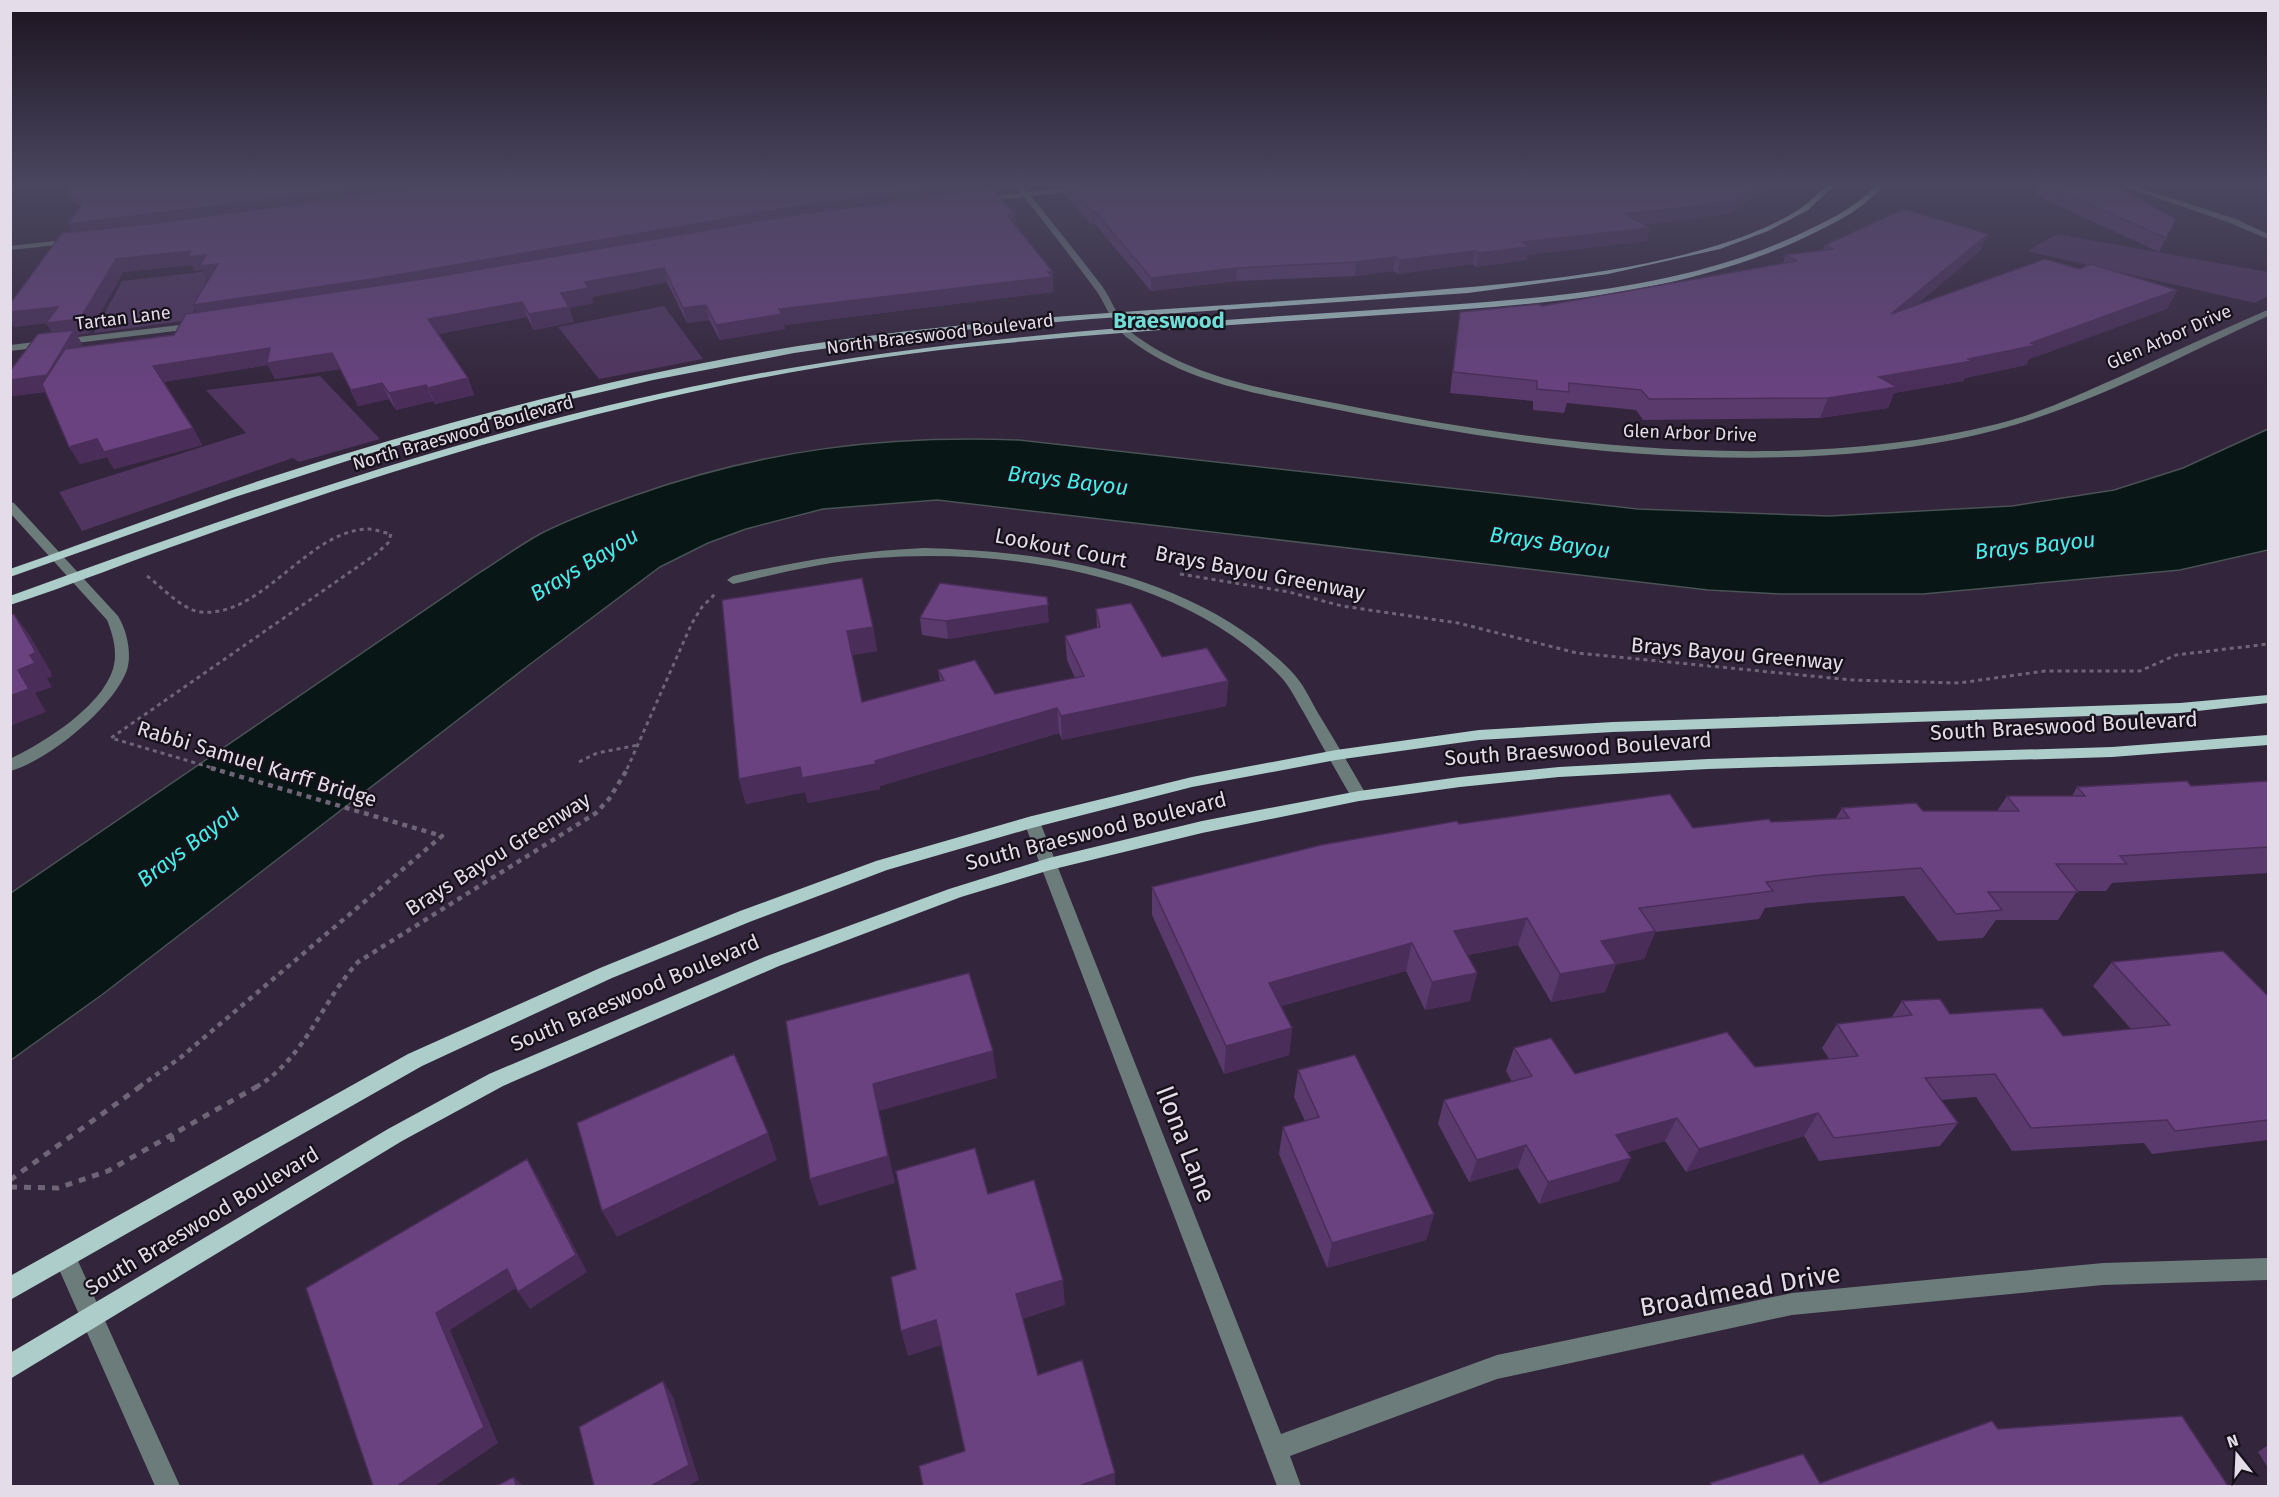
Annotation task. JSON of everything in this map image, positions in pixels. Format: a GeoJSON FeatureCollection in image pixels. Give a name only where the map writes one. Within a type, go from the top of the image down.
{"type":"FeatureCollection","features":[{"type":"Feature","properties":{"kind":"main road","name":"North Braeswood Boulevard"},"geometry":{"type":"LineString","coordinates":[[10,573],[300,471],[418,436],[530,406],[707,367],[861,340],[973,325],[1115,313],[1346,299],[1535,283],[1613,272],[1695,253]]}},
{"type":"Feature","properties":{"kind":"main road"},"geometry":{"type":"LineString","coordinates":[[1724,253],[1745,259]]}},
{"type":"Feature","properties":{"kind":"main road","name":"North Braeswood Boulevard"},"geometry":{"type":"LineString","coordinates":[[10,601],[378,474],[489,440],[717,384],[936,349],[1124,330],[1548,300],[1674,279],[1761,253]]}},
{"type":"Feature","properties":{"kind":"main road"},"geometry":{"type":"LineString","coordinates":[[707,367],[717,384]]}},
{"type":"Feature","properties":{"kind":"main road","name":"South Braeswood Boulevard"},"geometry":{"type":"LineString","coordinates":[[10,1289],[415,1060],[606,973],[882,865],[1032,822],[1192,782],[1336,755],[1479,735],[2180,708],[2268,699]]}},
{"type":"Feature","properties":{"kind":"main road","name":"South Braeswood Boulevard"},"geometry":{"type":"LineString","coordinates":[[10,1367],[385,1141],[496,1080],[772,962],[955,893],[1049,864],[1202,827],[1359,796],[1559,772],[1720,764],[2112,752],[2268,740]]}},
{"type":"Feature","properties":{"kind":"street","name":"Glen Arbor Drive"},"geometry":{"type":"LineString","coordinates":[[1070,253],[1115,313],[1124,330],[1153,351],[1219,379],[1422,424],[1489,435],[1630,450],[1739,454],[1814,453],[1930,443],[2007,426],[2044,414],[2268,313]]}},
{"type":"Feature","properties":{"kind":"street","name":"Tartan Lane"},"geometry":{"type":"LineString","coordinates":[[10,348],[205,325]]}},
{"type":"Feature","properties":{"kind":"street"},"geometry":{"type":"LineString","coordinates":[[10,505],[113,619],[122,642],[121,667],[114,683],[91,711],[55,739],[10,766]]}},
{"type":"Feature","properties":{"kind":"street","name":"Lookout Court"},"geometry":{"type":"LineString","coordinates":[[733,580],[834,560],[877,554],[926,552],[987,554],[1104,574],[1201,610],[1256,646],[1290,677],[1359,796]]}},
{"type":"Feature","properties":{"kind":"street","name":"Ilona Lane"},"geometry":{"type":"LineString","coordinates":[[1032,822],[1289,1486]]}},
{"type":"Feature","properties":{"kind":"street"},"geometry":{"type":"LineString","coordinates":[[65,1258],[168,1486]]}},
{"type":"Feature","properties":{"kind":"street","name":"Broadmead Drive"},"geometry":{"type":"LineString","coordinates":[[1274,1449],[1497,1367],[1792,1304],[2103,1274],[2268,1269]]}},
{"type":"Feature","properties":{"kind":"path","name":"Rabbi Samuel Karff Bridge"},"geometry":{"type":"LineString","coordinates":[[10,1180],[180,1058],[442,836],[111,738],[338,582],[376,554],[388,543],[391,534],[369,529],[338,539],[314,552],[243,601],[218,612],[198,612],[139,571]]}},
{"type":"Feature","properties":{"kind":"path","name":"Brays Bayou Greenway"},"geometry":{"type":"LineString","coordinates":[[1173,572],[1289,592],[1342,606],[1458,623],[1577,653],[1852,680],[1959,683],[2045,671],[2140,671],[2176,655],[2268,644]]}},
{"type":"Feature","properties":{"kind":"path","name":"Brays Bayou Greenway"},"geometry":{"type":"LineString","coordinates":[[10,1187],[57,1188],[108,1171],[272,1078],[298,1049],[324,1013],[343,978],[374,950],[596,813],[609,800],[639,745],[699,608],[733,580]]}},
{"type":"Feature","properties":{"kind":"path"},"geometry":{"type":"LineString","coordinates":[[579,762],[597,753],[639,745]]}},
{"type":"Feature","properties":{"kind":"path"},"geometry":{"type":"LineString","coordinates":[[171,1136],[174,1146]]}},
{"type":"Feature","properties":{"kind":"shaded area"},"geometry":{"type":"Polygon","coordinates":[[[2035,253],[2162,253],[2268,272],[2268,296],[2255,303],[2035,253]]]}},
{"type":"Feature","properties":{"kind":"shaded area"},"geometry":{"type":"Polygon","coordinates":[[[210,271],[190,320],[94,333],[122,281],[210,271]]]}},
{"type":"Feature","properties":{"kind":"shaded area"},"geometry":{"type":"Polygon","coordinates":[[[664,306],[703,359],[599,379],[558,327],[664,306]]]}},
{"type":"Feature","properties":{"kind":"shaded area"},"geometry":{"type":"Polygon","coordinates":[[[320,376],[380,439],[299,462],[293,458],[82,531],[59,492],[246,433],[206,390],[320,376]]]}},
{"type":"Feature","properties":{"kind":"water","name":"Brays Bayou"},"geometry":{"type":"Polygon","coordinates":[[[2268,429],[2268,550],[2180,570],[1923,594],[1782,594],[1708,590],[937,500],[823,509],[746,529],[708,543],[660,567],[529,665],[103,994],[11,1060],[11,893],[525,543],[586,514],[681,480],[776,457],[871,443],[968,439],[1019,440],[1638,509],[1829,516],[2012,506],[2114,490],[2183,468],[2268,429]]]}},
{"type":"Feature","properties":{"kind":"building"},"geometry":{"type":"Polygon","coordinates":[[[47,253],[174,253],[116,259],[80,319],[46,323],[58,307],[10,312],[10,304],[47,253]]]}},
{"type":"Feature","properties":{"kind":"building"},"geometry":{"type":"Polygon","coordinates":[[[190,253],[526,253],[379,278],[193,305],[218,264],[200,266],[206,255],[188,257],[190,253]]]}},
{"type":"Feature","properties":{"kind":"building"},"geometry":{"type":"Polygon","coordinates":[[[575,253],[1038,253],[1053,272],[1048,272],[1052,277],[779,309],[782,314],[716,325],[706,305],[683,308],[664,268],[585,282],[589,288],[561,293],[569,307],[529,314],[522,302],[428,319],[468,378],[428,388],[426,385],[389,393],[382,383],[351,390],[332,353],[267,363],[270,348],[153,366],[193,428],[104,452],[97,439],[69,447],[42,384],[65,349],[174,335],[186,314],[429,278],[575,253]]]}},
{"type":"Feature","properties":{"kind":"building"},"geometry":{"type":"Polygon","coordinates":[[[1130,253],[1460,253],[1400,260],[1395,257],[1356,262],[1237,268],[1151,278],[1130,253]]]}},
{"type":"Feature","properties":{"kind":"building"},"geometry":{"type":"Polygon","coordinates":[[[1802,253],[1965,253],[1891,314],[2045,259],[2079,269],[2091,264],[2177,290],[2031,343],[2036,345],[1968,359],[1972,361],[1879,377],[1897,387],[1828,398],[1649,399],[1641,390],[1569,383],[1569,392],[1537,389],[1537,381],[1453,372],[1460,312],[1539,304],[1542,306],[1797,261],[1785,255],[1802,253]]]}},
{"type":"Feature","properties":{"kind":"building"},"geometry":{"type":"Polygon","coordinates":[[[74,330],[47,375],[10,380],[10,371],[38,334],[74,330]]]}},
{"type":"Feature","properties":{"kind":"building"},"geometry":{"type":"Polygon","coordinates":[[[862,578],[873,627],[847,631],[862,702],[944,680],[938,670],[975,660],[995,694],[1084,676],[1065,636],[1100,627],[1096,609],[1131,603],[1162,657],[1207,648],[1228,681],[1061,716],[1057,708],[875,761],[876,764],[802,778],[800,767],[739,779],[722,600],[862,578]]]}},
{"type":"Feature","properties":{"kind":"building"},"geometry":{"type":"Polygon","coordinates":[[[940,583],[1047,597],[1048,605],[946,621],[920,618],[940,583]]]}},
{"type":"Feature","properties":{"kind":"building"},"geometry":{"type":"Polygon","coordinates":[[[14,614],[34,649],[35,653],[30,655],[35,663],[18,670],[29,689],[10,696],[10,615],[14,614]]]}},
{"type":"Feature","properties":{"kind":"building"},"geometry":{"type":"Polygon","coordinates":[[[2187,781],[2191,786],[2268,781],[2268,847],[2120,856],[2127,864],[2056,864],[2078,892],[1988,892],[2002,910],[1956,914],[1921,868],[1823,875],[1766,882],[1773,891],[1639,908],[1655,931],[1601,941],[1616,964],[1560,974],[1527,918],[1454,931],[1477,973],[1432,982],[1412,943],[1269,983],[1292,1028],[1226,1046],[1152,887],[1321,845],[1457,821],[1459,824],[1670,794],[1693,828],[1769,819],[1771,822],[1849,818],[1842,808],[1916,803],[1923,811],[2019,811],[2007,796],[2085,796],[2077,787],[2187,781]]]}},
{"type":"Feature","properties":{"kind":"building"},"geometry":{"type":"Polygon","coordinates":[[[2223,951],[2268,996],[2268,1120],[2175,1131],[2167,1120],[2031,1128],[1995,1074],[1925,1078],[1958,1123],[1834,1138],[1818,1113],[1699,1149],[1677,1118],[1616,1135],[1631,1158],[1548,1182],[1526,1145],[1477,1160],[1444,1100],[1532,1076],[1514,1048],[1551,1038],[1575,1074],[1727,1032],[1755,1067],[1858,1056],[1837,1024],[1912,1015],[1902,1001],[1940,999],[1950,1014],[2042,1008],[2063,1036],[2170,1025],[2112,962],[2223,951]]]}},
{"type":"Feature","properties":{"kind":"building"},"geometry":{"type":"Polygon","coordinates":[[[969,973],[993,1051],[873,1084],[888,1156],[810,1179],[786,1021],[969,973]]]}},
{"type":"Feature","properties":{"kind":"building"},"geometry":{"type":"Polygon","coordinates":[[[734,1054],[768,1133],[602,1211],[577,1123],[734,1054]]]}},
{"type":"Feature","properties":{"kind":"building"},"geometry":{"type":"Polygon","coordinates":[[[1355,1055],[1434,1214],[1332,1243],[1283,1127],[1319,1117],[1298,1070],[1355,1055]]]}},
{"type":"Feature","properties":{"kind":"building"},"geometry":{"type":"Polygon","coordinates":[[[975,1148],[988,1194],[1034,1180],[1063,1280],[1016,1294],[1038,1375],[1082,1360],[1115,1473],[1079,1486],[923,1486],[919,1466],[965,1451],[936,1320],[901,1331],[891,1277],[916,1269],[896,1171],[975,1148]]]}},
{"type":"Feature","properties":{"kind":"building"},"geometry":{"type":"Polygon","coordinates":[[[527,1159],[576,1255],[518,1292],[507,1269],[436,1313],[484,1427],[397,1486],[373,1486],[306,1288],[527,1159]]]}},
{"type":"Feature","properties":{"kind":"building"},"geometry":{"type":"Polygon","coordinates":[[[663,1381],[689,1465],[651,1486],[594,1486],[579,1427],[663,1381]]]}},
{"type":"Feature","properties":{"kind":"building"},"geometry":{"type":"Polygon","coordinates":[[[2182,1416],[2228,1486],[1712,1486],[1710,1483],[1803,1454],[1820,1483],[1992,1421],[1998,1429],[2182,1416]]]}},
{"type":"Feature","properties":{"kind":"building"},"geometry":{"type":"Polygon","coordinates":[[[514,1477],[516,1486],[496,1486],[514,1477]]]}},
{"type":"Feature","properties":{"kind":"district","name":"Braeswood"},"geometry":{"type":"Point","coordinates":[1169,320]}}]}
